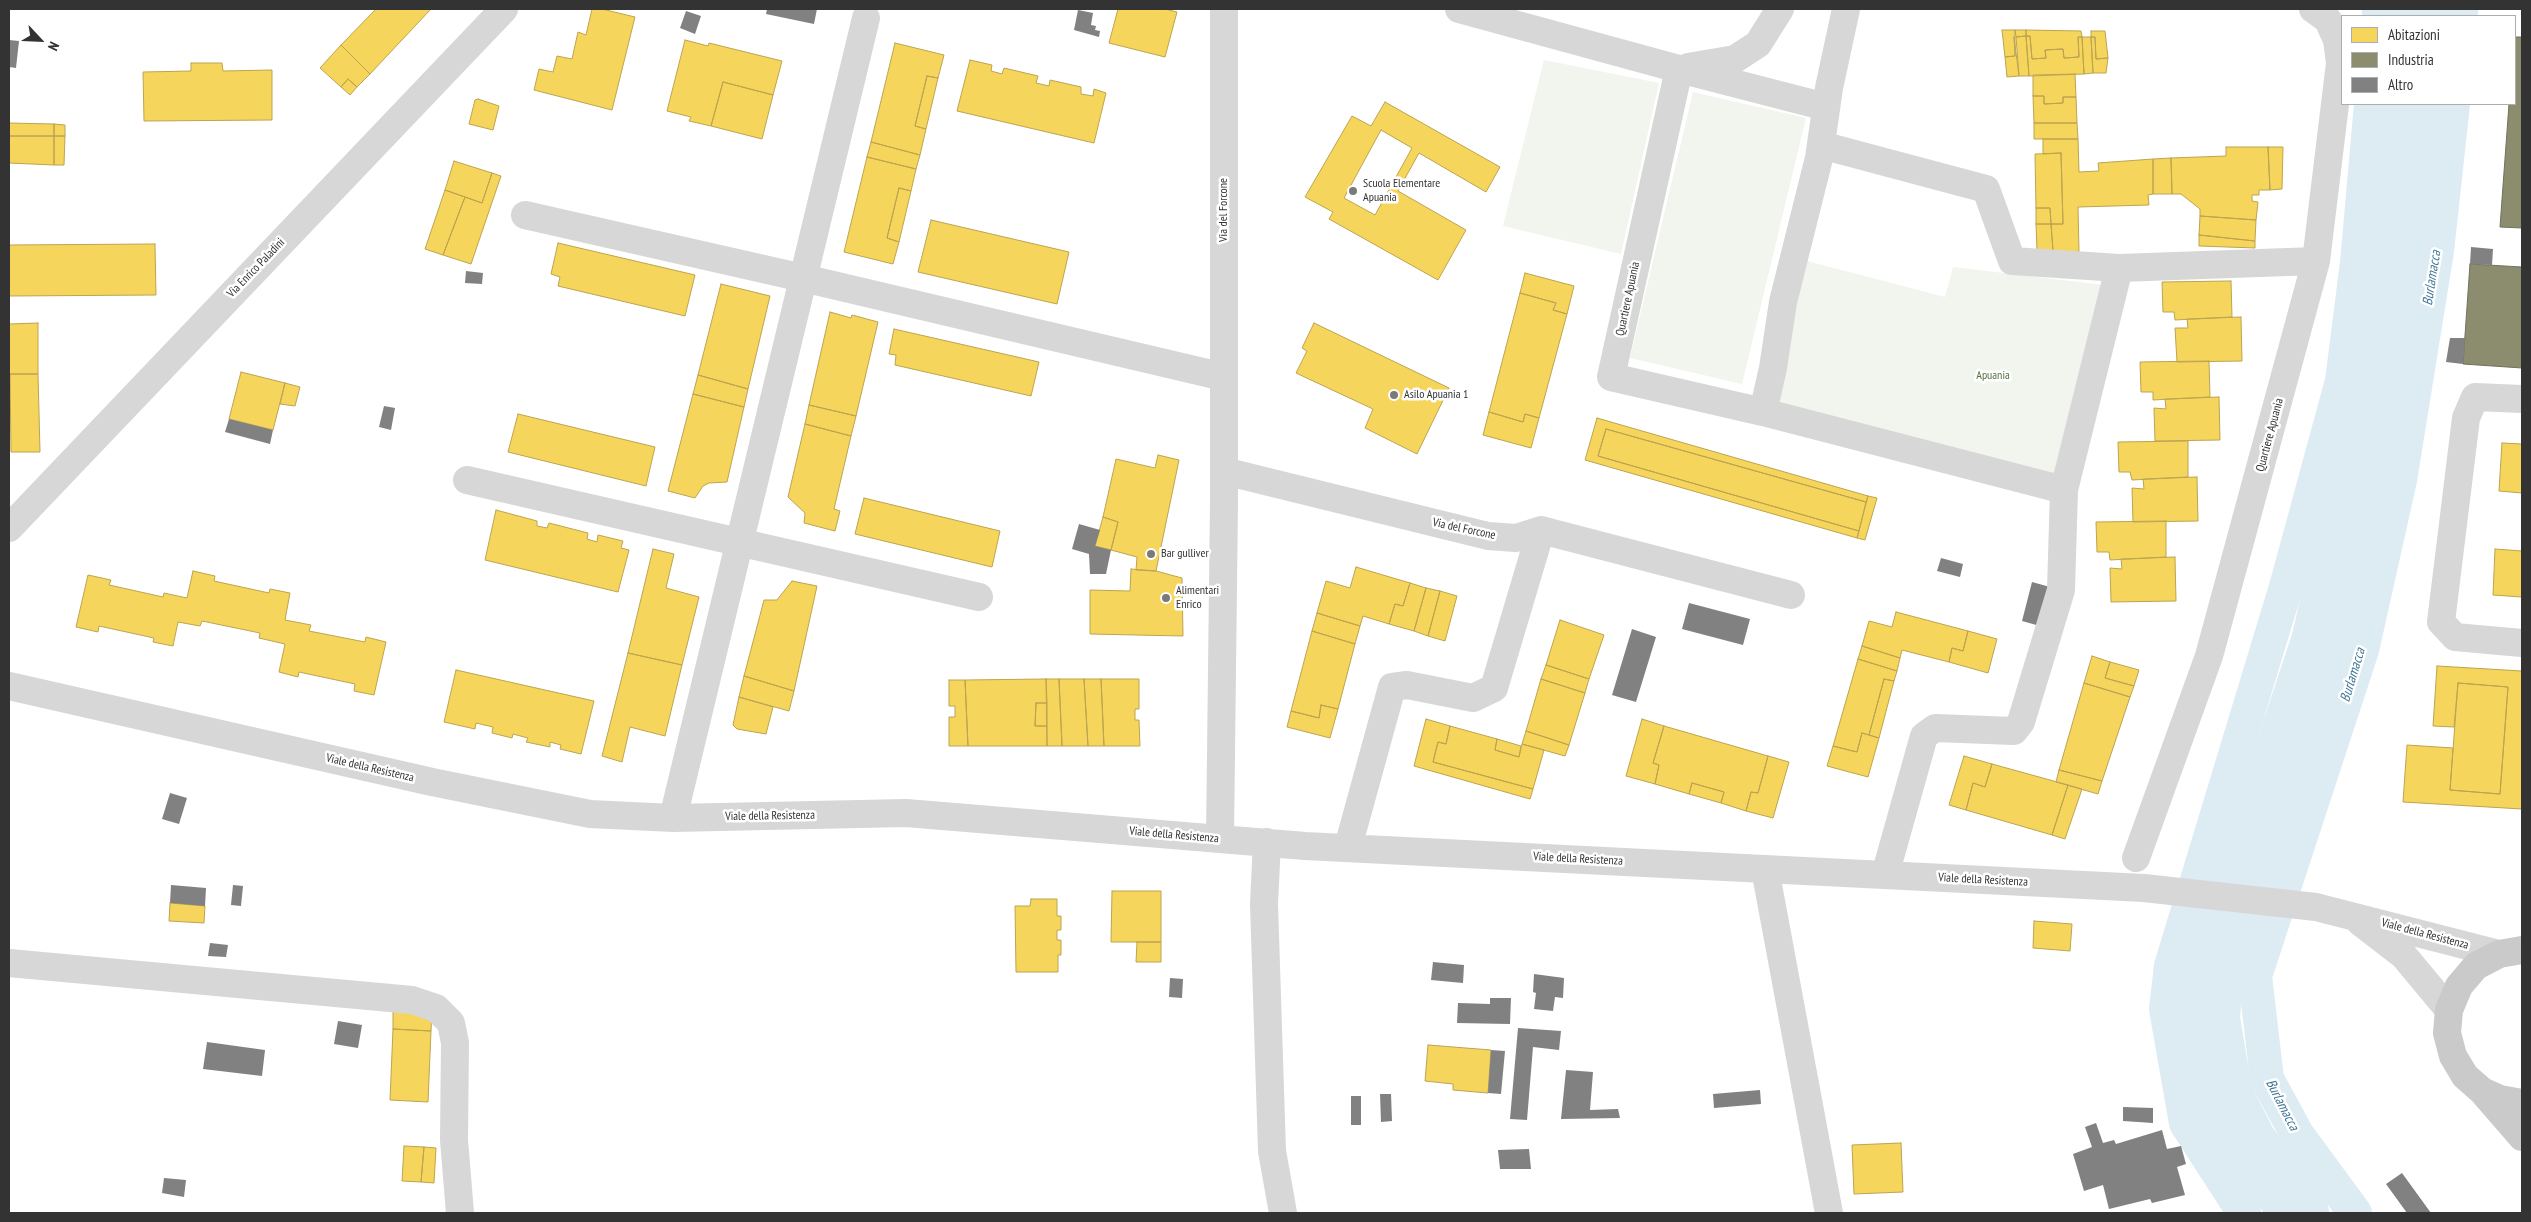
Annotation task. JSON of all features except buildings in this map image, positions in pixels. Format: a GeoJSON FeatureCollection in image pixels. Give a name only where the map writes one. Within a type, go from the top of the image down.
{"type":"FeatureCollection","features":[{"type":"Feature","properties":{"kind":"main road"},"geometry":{"type":"LineString","coordinates":[[2511,952],[2476,966],[2459,986],[2449,1010],[2447,1033],[2453,1056],[2465,1076],[2482,1091],[2522,1137]]}},
{"type":"Feature","properties":{"kind":"main road"},"geometry":{"type":"LineString","coordinates":[[2482,1091],[2500,1099],[2522,1103]]}},
{"type":"Feature","properties":{"kind":"street","name":"Via Enrico Paladini"},"geometry":{"type":"LineString","coordinates":[[9,528],[504,9]]}},
{"type":"Feature","properties":{"kind":"street","name":"Via del Forcone"},"geometry":{"type":"LineString","coordinates":[[1220,838],[1224,471],[1224,9]]}},
{"type":"Feature","properties":{"kind":"street"},"geometry":{"type":"LineString","coordinates":[[1459,9],[1679,70],[1826,107]]}},
{"type":"Feature","properties":{"kind":"street"},"geometry":{"type":"LineString","coordinates":[[1679,70],[1735,59],[1758,44],[1780,9]]}},
{"type":"Feature","properties":{"kind":"street"},"geometry":{"type":"LineString","coordinates":[[1763,412],[1773,368],[1782,302],[1820,145],[1846,9]]}},
{"type":"Feature","properties":{"kind":"street","name":"Quartiere Apuania"},"geometry":{"type":"LineString","coordinates":[[2136,858],[2209,656],[2316,261],[2340,63],[2336,40],[2328,20],[2313,9]]}},
{"type":"Feature","properties":{"kind":"street"},"geometry":{"type":"LineString","coordinates":[[673,818],[866,18]]}},
{"type":"Feature","properties":{"kind":"street","name":"Quartiere Apuania"},"geometry":{"type":"LineString","coordinates":[[1679,70],[1611,377],[1763,412],[2064,490]]}},
{"type":"Feature","properties":{"kind":"street"},"geometry":{"type":"LineString","coordinates":[[1820,145],[1986,189],[2012,261],[2119,268],[2316,261]]}},
{"type":"Feature","properties":{"kind":"street"},"geometry":{"type":"LineString","coordinates":[[525,215],[1224,377]]}},
{"type":"Feature","properties":{"kind":"street"},"geometry":{"type":"LineString","coordinates":[[1885,875],[1924,736],[1935,728],[2014,731],[2021,722],[2061,590],[2064,490],[2119,268]]}},
{"type":"Feature","properties":{"kind":"street"},"geometry":{"type":"LineString","coordinates":[[2522,399],[2475,397],[2466,418],[2441,622],[2455,637],[2522,643]]}},
{"type":"Feature","properties":{"kind":"street","name":"Via del Forcone"},"geometry":{"type":"LineString","coordinates":[[1224,471],[1488,536],[1516,538],[1541,530]]}},
{"type":"Feature","properties":{"kind":"street"},"geometry":{"type":"LineString","coordinates":[[467,480],[979,596]]}},
{"type":"Feature","properties":{"kind":"street"},"geometry":{"type":"LineString","coordinates":[[1348,847],[1392,687],[1407,685],[1473,698],[1494,688],[1541,530],[1792,595]]}},
{"type":"Feature","properties":{"kind":"street","name":"Viale della Resistenza"},"geometry":{"type":"LineString","coordinates":[[9,686],[432,782],[590,814],[673,818],[906,813],[1348,847],[2144,888],[2316,907],[2511,952]]}},
{"type":"Feature","properties":{"kind":"street"},"geometry":{"type":"LineString","coordinates":[[1267,842],[1264,904],[1272,1151],[1282,1213]]}},
{"type":"Feature","properties":{"kind":"street"},"geometry":{"type":"LineString","coordinates":[[1765,868],[1829,1213]]}},
{"type":"Feature","properties":{"kind":"street","name":"Viale della Resistenza"},"geometry":{"type":"LineString","coordinates":[[2351,915],[2404,956],[2449,1010]]}},
{"type":"Feature","properties":{"kind":"street"},"geometry":{"type":"LineString","coordinates":[[9,963],[412,1000],[436,1008],[452,1023],[455,1043],[454,1140],[460,1213]]}},
{"type":"Feature","properties":{"kind":"green space"},"geometry":{"type":"Polygon","coordinates":[[[1544,60],[1659,83],[1621,254],[1503,226],[1544,60]]]}},
{"type":"Feature","properties":{"kind":"green space"},"geometry":{"type":"Polygon","coordinates":[[[1693,92],[1806,118],[1742,384],[1630,358],[1693,92]]]}},
{"type":"Feature","properties":{"kind":"green space","name":"Apuania"},"geometry":{"type":"Polygon","coordinates":[[[1807,261],[1945,297],[1953,267],[2104,285],[2064,490],[1763,412],[1807,261]]]}},
{"type":"Feature","properties":{"kind":"waterway","name":"Burlamacca"},"geometry":{"type":"LineString","coordinates":[[2379,9],[2379,15]]}},
{"type":"Feature","properties":{"kind":"waterway","name":"Burlamacca"},"geometry":{"type":"LineString","coordinates":[[2423,9],[2423,15]]}},
{"type":"Feature","properties":{"kind":"waterway","name":"Burlamacca"},"geometry":{"type":"LineString","coordinates":[[2461,9],[2461,15]]}},
{"type":"Feature","properties":{"kind":"waterway","name":"Burlamacca"},"geometry":{"type":"LineString","coordinates":[[2244,1213],[2186,1123],[2166,1009],[2171,966],[2286,587],[2342,381],[2357,263],[2371,105]]}},
{"type":"Feature","properties":{"kind":"waterway","name":"Burlamacca"},"geometry":{"type":"LineString","coordinates":[[2300,1213],[2248,1143],[2227,1102],[2211,1019],[2214,975],[2254,841],[2320,642],[2370,424],[2415,105]]}},
{"type":"Feature","properties":{"kind":"waterway","name":"Burlamacca"},"geometry":{"type":"LineString","coordinates":[[2355,1213],[2297,1134],[2267,1079],[2255,976],[2362,650],[2400,480],[2437,251],[2453,105]]}},
{"type":"Feature","properties":{"kind":"place","name":"Scuola Elementare Apuania"},"geometry":{"type":"Point","coordinates":[1353,191]}},
{"type":"Feature","properties":{"kind":"place","name":"Asilo Apuania 1"},"geometry":{"type":"Point","coordinates":[1394,395]}},
{"type":"Feature","properties":{"kind":"place","name":"Bar gulliver"},"geometry":{"type":"Point","coordinates":[1151,554]}},
{"type":"Feature","properties":{"kind":"place","name":"Alimentari Enrico"},"geometry":{"type":"Point","coordinates":[1166,598]}}]}
